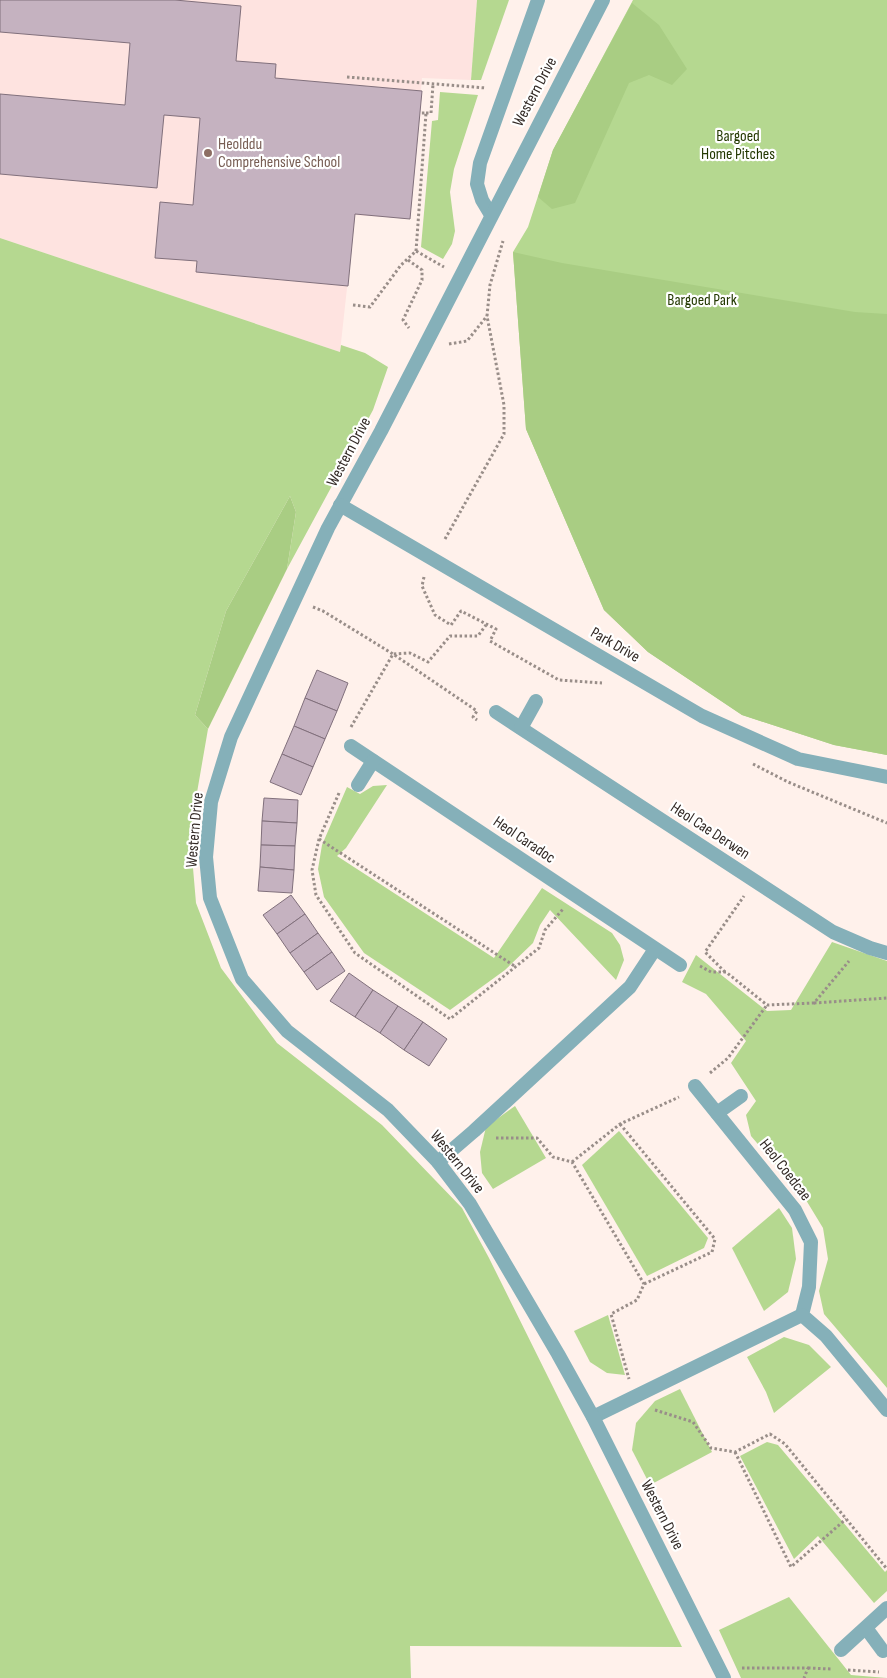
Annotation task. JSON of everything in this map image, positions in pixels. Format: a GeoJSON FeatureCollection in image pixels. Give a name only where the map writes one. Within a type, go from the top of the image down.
{"type":"FeatureCollection","features":[{"type":"Feature","properties":{"kind":"street"},"geometry":{"type":"LineString","coordinates":[[491,215],[482,200],[477,184],[480,163],[538,0]]}},
{"type":"Feature","properties":{"kind":"street","name":"Western Drive"},"geometry":{"type":"LineString","coordinates":[[603,0],[381,430],[328,528],[231,737],[211,802],[206,857],[210,898],[242,979],[287,1031],[388,1110],[438,1162],[470,1204],[593,1417],[724,1678]]}},
{"type":"Feature","properties":{"kind":"street","name":"Park Drive"},"geometry":{"type":"LineString","coordinates":[[340,505],[702,716],[798,759],[887,776]]}},
{"type":"Feature","properties":{"kind":"street"},"geometry":{"type":"LineString","coordinates":[[520,728],[536,701]]}},
{"type":"Feature","properties":{"kind":"street","name":"Heol Cae Derwen"},"geometry":{"type":"LineString","coordinates":[[496,712],[833,932],[887,952]]}},
{"type":"Feature","properties":{"kind":"street","name":"Heol Caradoc"},"geometry":{"type":"LineString","coordinates":[[352,746],[680,965]]}},
{"type":"Feature","properties":{"kind":"street"},"geometry":{"type":"LineString","coordinates":[[358,785],[373,761]]}},
{"type":"Feature","properties":{"kind":"street"},"geometry":{"type":"LineString","coordinates":[[438,1162],[630,987],[655,949]]}},
{"type":"Feature","properties":{"kind":"street","name":"Heol Coedcae"},"geometry":{"type":"LineString","coordinates":[[695,1086],[795,1210],[811,1242],[809,1287],[802,1315]]}},
{"type":"Feature","properties":{"kind":"street"},"geometry":{"type":"LineString","coordinates":[[716,1113],[742,1096]]}},
{"type":"Feature","properties":{"kind":"street"},"geometry":{"type":"LineString","coordinates":[[593,1417],[802,1315],[826,1336],[887,1410]]}},
{"type":"Feature","properties":{"kind":"street"},"geometry":{"type":"LineString","coordinates":[[841,1650],[887,1608]]}},
{"type":"Feature","properties":{"kind":"street"},"geometry":{"type":"LineString","coordinates":[[866,1628],[883,1651]]}},
{"type":"Feature","properties":{"kind":"path"},"geometry":{"type":"LineString","coordinates":[[346,77],[507,90]]}},
{"type":"Feature","properties":{"kind":"path"},"geometry":{"type":"LineString","coordinates":[[420,113],[431,113],[433,84]]}},
{"type":"Feature","properties":{"kind":"path"},"geometry":{"type":"LineString","coordinates":[[353,305],[370,307],[401,265],[416,252],[426,113]]}},
{"type":"Feature","properties":{"kind":"path"},"geometry":{"type":"LineString","coordinates":[[445,539],[504,434],[504,405],[487,316],[490,285],[504,238]]}},
{"type":"Feature","properties":{"kind":"path"},"geometry":{"type":"LineString","coordinates":[[416,252],[460,275]]}},
{"type":"Feature","properties":{"kind":"path"},"geometry":{"type":"LineString","coordinates":[[408,260],[422,270],[422,280],[403,320],[409,328]]}},
{"type":"Feature","properties":{"kind":"path"},"geometry":{"type":"LineString","coordinates":[[443,345],[467,342],[487,316]]}},
{"type":"Feature","properties":{"kind":"path"},"geometry":{"type":"LineString","coordinates":[[426,572],[422,586],[435,615],[451,625],[461,611],[496,629],[490,641],[560,680],[601,682],[609,687]]}},
{"type":"Feature","properties":{"kind":"path"},"geometry":{"type":"LineString","coordinates":[[352,746],[344,740],[366,698],[393,654],[410,653],[428,662],[450,636],[478,636],[486,625]]}},
{"type":"Feature","properties":{"kind":"path"},"geometry":{"type":"LineString","coordinates":[[746,760],[788,782],[887,823]]}},
{"type":"Feature","properties":{"kind":"path"},"geometry":{"type":"LineString","coordinates":[[342,787],[319,839],[312,870],[316,895],[355,953],[450,1019],[540,948],[545,930],[575,896]]}},
{"type":"Feature","properties":{"kind":"path"},"geometry":{"type":"LineString","coordinates":[[319,839],[516,967]]}},
{"type":"Feature","properties":{"kind":"path"},"geometry":{"type":"LineString","coordinates":[[755,882],[705,952],[726,972],[768,1005],[887,998]]}},
{"type":"Feature","properties":{"kind":"path"},"geometry":{"type":"LineString","coordinates":[[814,1003],[863,944]]}},
{"type":"Feature","properties":{"kind":"path"},"geometry":{"type":"LineString","coordinates":[[680,965],[697,964],[711,972],[726,972]]}},
{"type":"Feature","properties":{"kind":"path"},"geometry":{"type":"LineString","coordinates":[[620,1124],[715,1239],[712,1252],[644,1284],[637,1300],[611,1314],[634,1397],[648,1408],[693,1422],[711,1448],[735,1452],[770,1434],[785,1444],[887,1569]]}},
{"type":"Feature","properties":{"kind":"path"},"geometry":{"type":"LineString","coordinates":[[474,1131],[481,1138],[537,1138],[553,1157],[572,1162],[644,1284]]}},
{"type":"Feature","properties":{"kind":"path"},"geometry":{"type":"LineString","coordinates":[[735,1452],[791,1567],[846,1519]]}},
{"type":"Feature","properties":{"kind":"path"},"geometry":{"type":"LineString","coordinates":[[739,1668],[808,1668],[804,1678]]}},
{"type":"Feature","properties":{"kind":"shaded area","name":"Heolddu Comprehensive School"},"geometry":{"type":"Polygon","coordinates":[[[0,0],[477,0],[471,80],[422,78],[410,219],[355,215],[340,352],[0,238],[0,0]]]}},
{"type":"Feature","properties":{"kind":"green space"},"geometry":{"type":"Polygon","coordinates":[[[477,0],[509,0],[481,80],[471,80],[477,0]]]}},
{"type":"Feature","properties":{"kind":"green space","name":"Bargoed Park"},"geometry":{"type":"Polygon","coordinates":[[[633,0],[887,0],[887,755],[834,745],[742,715],[648,652],[604,610],[526,429],[513,252],[528,227],[553,150],[633,0]]]}},
{"type":"Feature","properties":{"kind":"green space"},"geometry":{"type":"Polygon","coordinates":[[[632,3],[659,25],[687,69],[672,85],[649,75],[629,83],[575,203],[552,209],[538,197],[553,150],[632,3]]]}},
{"type":"Feature","properties":{"kind":"green space"},"geometry":{"type":"Polygon","coordinates":[[[440,92],[478,95],[454,169],[450,192],[455,231],[452,244],[443,259],[421,247],[432,121],[438,120],[440,92]]]}},
{"type":"Feature","properties":{"kind":"green space"},"geometry":{"type":"Polygon","coordinates":[[[0,238],[340,352],[341,345],[365,353],[388,367],[373,410],[287,569],[296,512],[290,496],[226,611],[195,715],[208,729],[190,833],[196,903],[221,968],[277,1043],[382,1125],[462,1208],[489,1258],[682,1647],[410,1646],[411,1678],[0,1678],[0,238]]]}},
{"type":"Feature","properties":{"kind":"green space"},"geometry":{"type":"Polygon","coordinates":[[[513,252],[562,263],[855,312],[887,314],[887,755],[834,745],[742,715],[648,652],[604,610],[526,429],[513,252]]]}},
{"type":"Feature","properties":{"kind":"green space"},"geometry":{"type":"Polygon","coordinates":[[[290,496],[296,512],[287,569],[208,729],[195,715],[226,611],[290,496]]]}},
{"type":"Feature","properties":{"kind":"green space"},"geometry":{"type":"Polygon","coordinates":[[[387,785],[346,848],[337,856],[494,958],[542,888],[612,933],[620,945],[624,960],[616,980],[550,910],[540,925],[533,943],[505,970],[450,1010],[364,953],[324,897],[318,869],[322,845],[347,787],[360,794],[373,786],[387,785]]]}},
{"type":"Feature","properties":{"kind":"green space"},"geometry":{"type":"Polygon","coordinates":[[[832,942],[887,961],[887,1388],[824,1314],[819,1291],[828,1259],[823,1228],[806,1200],[751,1136],[746,1115],[756,1101],[731,1063],[746,1041],[706,994],[682,982],[696,955],[767,1011],[791,1010],[832,942]]]}},
{"type":"Feature","properties":{"kind":"green space"},"geometry":{"type":"Polygon","coordinates":[[[515,1106],[546,1158],[493,1189],[482,1173],[480,1152],[486,1127],[515,1106]]]}},
{"type":"Feature","properties":{"kind":"green space"},"geometry":{"type":"Polygon","coordinates":[[[619,1131],[708,1238],[704,1248],[647,1276],[582,1165],[619,1131]]]}},
{"type":"Feature","properties":{"kind":"green space"},"geometry":{"type":"Polygon","coordinates":[[[779,1208],[792,1228],[796,1259],[788,1292],[764,1311],[732,1248],[779,1208]]]}},
{"type":"Feature","properties":{"kind":"green space"},"geometry":{"type":"Polygon","coordinates":[[[608,1315],[625,1375],[607,1373],[590,1362],[574,1331],[608,1315]]]}},
{"type":"Feature","properties":{"kind":"green space"},"geometry":{"type":"Polygon","coordinates":[[[784,1337],[809,1345],[831,1367],[774,1413],[766,1392],[747,1357],[784,1337]]]}},
{"type":"Feature","properties":{"kind":"green space"},"geometry":{"type":"Polygon","coordinates":[[[680,1389],[712,1452],[650,1485],[632,1450],[636,1423],[655,1401],[680,1389]]]}},
{"type":"Feature","properties":{"kind":"green space"},"geometry":{"type":"Polygon","coordinates":[[[767,1442],[778,1445],[885,1572],[887,1570],[887,1591],[874,1603],[818,1536],[794,1559],[740,1456],[767,1442]]]}},
{"type":"Feature","properties":{"kind":"green space"},"geometry":{"type":"Polygon","coordinates":[[[789,1597],[851,1675],[887,1678],[741,1678],[719,1630],[789,1597]]]}},
{"type":"Feature","properties":{"kind":"building"},"geometry":{"type":"Polygon","coordinates":[[[0,0],[175,0],[241,6],[236,61],[276,64],[275,78],[422,91],[410,219],[355,214],[348,286],[196,272],[197,261],[155,258],[160,202],[193,205],[200,118],[164,115],[157,188],[0,174],[0,94],[125,105],[130,43],[0,32],[0,0]]]}},
{"type":"Feature","properties":{"kind":"building"},"geometry":{"type":"Polygon","coordinates":[[[317,670],[348,683],[337,711],[305,698],[317,670]]]}},
{"type":"Feature","properties":{"kind":"building"},"geometry":{"type":"Polygon","coordinates":[[[305,698],[337,711],[325,739],[294,726],[305,698]]]}},
{"type":"Feature","properties":{"kind":"building"},"geometry":{"type":"Polygon","coordinates":[[[294,726],[325,739],[313,767],[282,754],[294,726]]]}},
{"type":"Feature","properties":{"kind":"building"},"geometry":{"type":"Polygon","coordinates":[[[282,754],[313,767],[301,795],[270,782],[282,754]]]}},
{"type":"Feature","properties":{"kind":"building"},"geometry":{"type":"Polygon","coordinates":[[[264,798],[298,800],[297,823],[262,821],[264,798]]]}},
{"type":"Feature","properties":{"kind":"building"},"geometry":{"type":"Polygon","coordinates":[[[262,821],[297,823],[295,846],[261,845],[262,821]]]}},
{"type":"Feature","properties":{"kind":"building"},"geometry":{"type":"Polygon","coordinates":[[[261,845],[295,846],[294,870],[260,867],[261,845]]]}},
{"type":"Feature","properties":{"kind":"building"},"geometry":{"type":"Polygon","coordinates":[[[260,867],[294,870],[292,893],[258,891],[260,867]]]}},
{"type":"Feature","properties":{"kind":"building"},"geometry":{"type":"Polygon","coordinates":[[[291,895],[305,914],[277,934],[263,915],[291,895]]]}},
{"type":"Feature","properties":{"kind":"building"},"geometry":{"type":"Polygon","coordinates":[[[305,914],[318,933],[290,953],[277,934],[305,914]]]}},
{"type":"Feature","properties":{"kind":"building"},"geometry":{"type":"Polygon","coordinates":[[[318,933],[332,952],[304,972],[290,953],[318,933]]]}},
{"type":"Feature","properties":{"kind":"building"},"geometry":{"type":"Polygon","coordinates":[[[332,952],[345,971],[317,990],[304,972],[332,952]]]}},
{"type":"Feature","properties":{"kind":"building"},"geometry":{"type":"Polygon","coordinates":[[[349,973],[373,990],[355,1017],[330,1001],[349,973]]]}},
{"type":"Feature","properties":{"kind":"building"},"geometry":{"type":"Polygon","coordinates":[[[373,990],[398,1006],[380,1033],[355,1017],[373,990]]]}},
{"type":"Feature","properties":{"kind":"building"},"geometry":{"type":"Polygon","coordinates":[[[398,1006],[423,1022],[404,1050],[380,1033],[398,1006]]]}},
{"type":"Feature","properties":{"kind":"building"},"geometry":{"type":"Polygon","coordinates":[[[423,1022],[447,1039],[429,1066],[404,1050],[423,1022]]]}},
{"type":"Feature","properties":{"kind":"place","name":"Heolddu Comprehensive School"},"geometry":{"type":"Point","coordinates":[208,153]}},
{"type":"Feature","properties":{"kind":"park label","name":"Bargoed Home Pitches"},"geometry":{"type":"Point","coordinates":[738,145]}}]}
